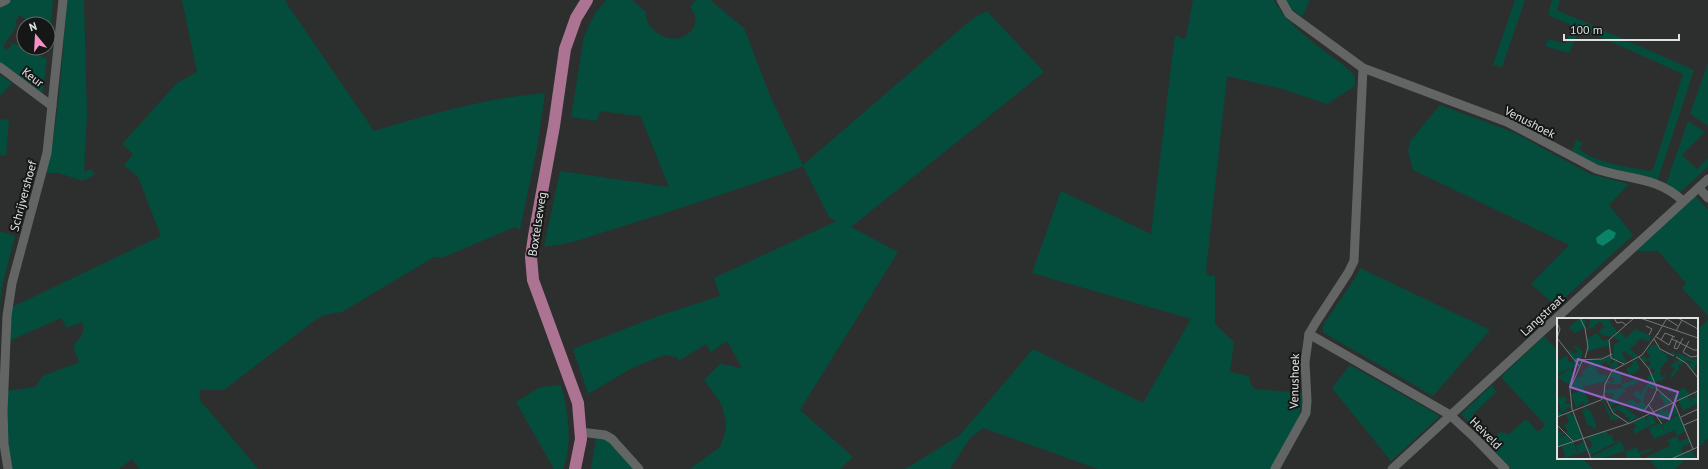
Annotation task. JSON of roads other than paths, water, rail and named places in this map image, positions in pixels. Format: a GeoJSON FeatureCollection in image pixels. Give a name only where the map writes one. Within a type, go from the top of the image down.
{"type":"FeatureCollection","features":[{"type":"Feature","properties":{"kind":"main road","name":"Boxtelseweg"},"geometry":{"type":"LineString","coordinates":[[575,469],[581,439],[578,404],[533,280],[532,257],[534,236],[554,126],[565,49],[576,18],[587,0]]}},
{"type":"Feature","properties":{"kind":"street"},"geometry":{"type":"LineString","coordinates":[[0,3],[6,0]]}},
{"type":"Feature","properties":{"kind":"street","name":"Schrijvershoef"},"geometry":{"type":"LineString","coordinates":[[8,469],[4,444],[3,411],[7,316],[12,283],[47,154],[63,0]]}},
{"type":"Feature","properties":{"kind":"street","name":"Venushoek"},"geometry":{"type":"LineString","coordinates":[[1280,0],[1289,14],[1363,68],[1507,122],[1596,169],[1610,174],[1664,186],[1683,201]]}},
{"type":"Feature","properties":{"kind":"street","name":"Keur"},"geometry":{"type":"LineString","coordinates":[[0,67],[52,106]]}},
{"type":"Feature","properties":{"kind":"street","name":"Venushoek"},"geometry":{"type":"LineString","coordinates":[[1275,469],[1306,414],[1307,401],[1305,362],[1309,334],[1354,261],[1363,68]]}},
{"type":"Feature","properties":{"kind":"street","name":"Langstraat"},"geometry":{"type":"LineString","coordinates":[[1392,469],[1708,179]]}},
{"type":"Feature","properties":{"kind":"street"},"geometry":{"type":"LineString","coordinates":[[1699,188],[1708,198]]}},
{"type":"Feature","properties":{"kind":"street"},"geometry":{"type":"LineString","coordinates":[[1309,334],[1450,415]]}},
{"type":"Feature","properties":{"kind":"street","name":"Heiveld"},"geometry":{"type":"LineString","coordinates":[[1450,415],[1505,469]]}},
{"type":"Feature","properties":{"kind":"street"},"geometry":{"type":"LineString","coordinates":[[580,432],[605,435],[612,439],[640,469]]}}]}
